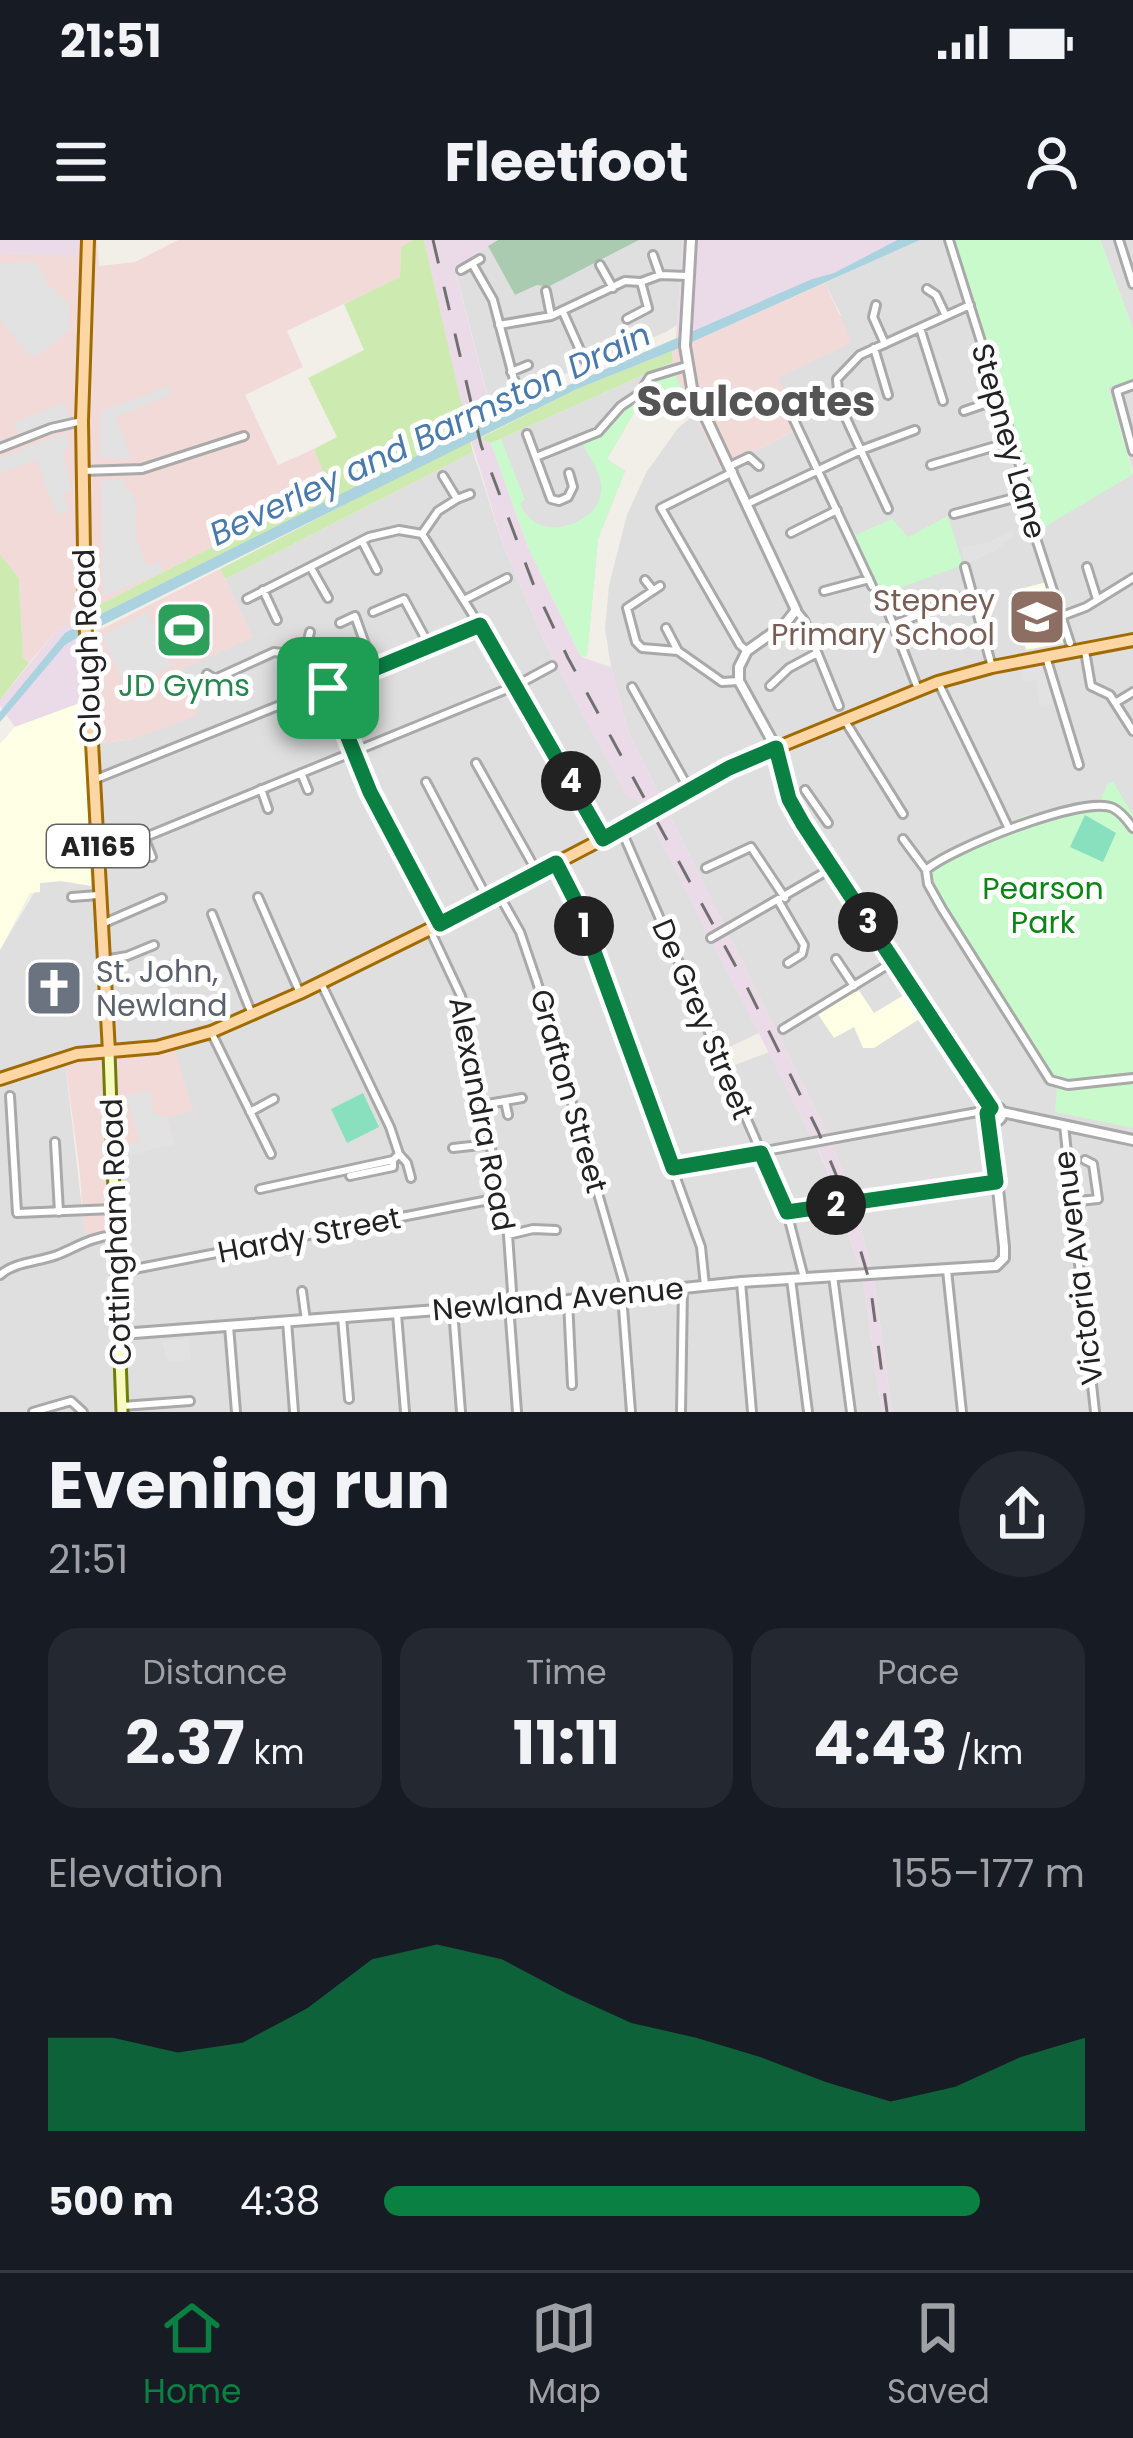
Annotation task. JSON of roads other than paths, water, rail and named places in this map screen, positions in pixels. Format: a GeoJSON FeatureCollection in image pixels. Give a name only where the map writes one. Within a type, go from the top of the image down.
{"type":"FeatureCollection","features":[{"type":"Feature","properties":{"kind":"main road","name":"Clough Road"},"geometry":{"type":"LineString","coordinates":[[88,240],[82,421],[85,620],[109,1052]]}},
{"type":"Feature","properties":{"kind":"main road"},"geometry":{"type":"LineString","coordinates":[[0,1079],[64,1058],[157,1047],[212,1032],[435,926],[729,768],[938,682],[1133,640]]}},
{"type":"Feature","properties":{"kind":"main road","name":"Cottingham Road"},"geometry":{"type":"LineString","coordinates":[[109,1052],[122,1409]]}},
{"type":"Feature","properties":{"kind":"street"},"geometry":{"type":"LineString","coordinates":[[691,240],[686,366],[839,706]]}},
{"type":"Feature","properties":{"kind":"street","name":"Stepney Lane"},"geometry":{"type":"LineString","coordinates":[[949,240],[1070,643]]}},
{"type":"Feature","properties":{"kind":"street"},"geometry":{"type":"LineString","coordinates":[[1119,240],[1133,284]]}},
{"type":"Feature","properties":{"kind":"street"},"geometry":{"type":"LineString","coordinates":[[653,255],[660,275]]}},
{"type":"Feature","properties":{"kind":"street"},"geometry":{"type":"LineString","coordinates":[[461,270],[477,262],[493,300],[516,387]]}},
{"type":"Feature","properties":{"kind":"street"},"geometry":{"type":"LineString","coordinates":[[600,265],[613,288]]}},
{"type":"Feature","properties":{"kind":"street"},"geometry":{"type":"LineString","coordinates":[[500,325],[563,312],[625,281],[688,276]]}},
{"type":"Feature","properties":{"kind":"street"},"geometry":{"type":"LineString","coordinates":[[627,319],[648,308],[641,282]]}},
{"type":"Feature","properties":{"kind":"street"},"geometry":{"type":"LineString","coordinates":[[927,289],[936,295],[946,316]]}},
{"type":"Feature","properties":{"kind":"street"},"geometry":{"type":"LineString","coordinates":[[546,292],[551,316]]}},
{"type":"Feature","properties":{"kind":"street"},"geometry":{"type":"LineString","coordinates":[[876,305],[873,316],[885,344]]}},
{"type":"Feature","properties":{"kind":"street"},"geometry":{"type":"LineString","coordinates":[[888,509],[839,403],[837,379],[845,367],[874,348],[970,305]]}},
{"type":"Feature","properties":{"kind":"street"},"geometry":{"type":"LineString","coordinates":[[563,312],[584,359]]}},
{"type":"Feature","properties":{"kind":"street"},"geometry":{"type":"LineString","coordinates":[[920,328],[943,400]]}},
{"type":"Feature","properties":{"kind":"street"},"geometry":{"type":"LineString","coordinates":[[576,340],[586,335]]}},
{"type":"Feature","properties":{"kind":"street"},"geometry":{"type":"LineString","coordinates":[[874,348],[888,395]]}},
{"type":"Feature","properties":{"kind":"street"},"geometry":{"type":"LineString","coordinates":[[512,372],[529,365]]}},
{"type":"Feature","properties":{"kind":"street"},"geometry":{"type":"LineString","coordinates":[[536,457],[598,432],[620,406],[639,394],[650,377],[686,366]]}},
{"type":"Feature","properties":{"kind":"street"},"geometry":{"type":"LineString","coordinates":[[1133,386],[1117,392],[1133,451]]}},
{"type":"Feature","properties":{"kind":"street"},"geometry":{"type":"LineString","coordinates":[[964,411],[999,399]]}},
{"type":"Feature","properties":{"kind":"street"},"geometry":{"type":"LineString","coordinates":[[787,405],[871,582],[838,579],[824,591]]}},
{"type":"Feature","properties":{"kind":"street"},"geometry":{"type":"LineString","coordinates":[[0,448],[82,421]]}},
{"type":"Feature","properties":{"kind":"street"},"geometry":{"type":"LineString","coordinates":[[747,504],[862,449],[915,430]]}},
{"type":"Feature","properties":{"kind":"street"},"geometry":{"type":"LineString","coordinates":[[527,434],[551,499],[568,497],[574,487],[569,473]]}},
{"type":"Feature","properties":{"kind":"street"},"geometry":{"type":"LineString","coordinates":[[83,471],[142,469],[244,436]]}},
{"type":"Feature","properties":{"kind":"street"},"geometry":{"type":"LineString","coordinates":[[931,465],[1012,441]]}},
{"type":"Feature","properties":{"kind":"street"},"geometry":{"type":"LineString","coordinates":[[747,651],[662,508],[749,457],[759,466]]}},
{"type":"Feature","properties":{"kind":"street"},"geometry":{"type":"LineString","coordinates":[[442,476],[457,499]]}},
{"type":"Feature","properties":{"kind":"street"},"geometry":{"type":"LineString","coordinates":[[422,534],[438,511],[470,494]]}},
{"type":"Feature","properties":{"kind":"street"},"geometry":{"type":"LineString","coordinates":[[954,514],[1029,494]]}},
{"type":"Feature","properties":{"kind":"street"},"geometry":{"type":"LineString","coordinates":[[791,533],[838,510]]}},
{"type":"Feature","properties":{"kind":"street"},"geometry":{"type":"LineString","coordinates":[[247,599],[362,541],[399,530],[422,534],[466,599],[603,839]]}},
{"type":"Feature","properties":{"kind":"street"},"geometry":{"type":"LineString","coordinates":[[362,541],[377,570]]}},
{"type":"Feature","properties":{"kind":"street"},"geometry":{"type":"LineString","coordinates":[[372,560],[382,555]]}},
{"type":"Feature","properties":{"kind":"street"},"geometry":{"type":"LineString","coordinates":[[964,567],[992,667]]}},
{"type":"Feature","properties":{"kind":"street"},"geometry":{"type":"LineString","coordinates":[[1087,567],[1097,599]]}},
{"type":"Feature","properties":{"kind":"street"},"geometry":{"type":"LineString","coordinates":[[310,568],[328,598]]}},
{"type":"Feature","properties":{"kind":"street"},"geometry":{"type":"LineString","coordinates":[[466,599],[507,578]]}},
{"type":"Feature","properties":{"kind":"street"},"geometry":{"type":"LineString","coordinates":[[1063,616],[1133,578]]}},
{"type":"Feature","properties":{"kind":"street"},"geometry":{"type":"LineString","coordinates":[[644,580],[656,588],[627,608],[636,642],[642,648],[678,651]]}},
{"type":"Feature","properties":{"kind":"street"},"geometry":{"type":"LineString","coordinates":[[263,590],[277,620]]}},
{"type":"Feature","properties":{"kind":"street"},"geometry":{"type":"LineString","coordinates":[[936,604],[971,595]]}},
{"type":"Feature","properties":{"kind":"street"},"geometry":{"type":"LineString","coordinates":[[374,612],[404,598],[430,647]]}},
{"type":"Feature","properties":{"kind":"street"},"geometry":{"type":"LineString","coordinates":[[884,602],[917,689]]}},
{"type":"Feature","properties":{"kind":"street"},"geometry":{"type":"LineString","coordinates":[[796,610],[785,624],[747,651],[739,667],[739,681],[776,748],[789,799],[803,824],[990,1113],[998,1120],[1002,1112],[1133,1140]]}},
{"type":"Feature","properties":{"kind":"street"},"geometry":{"type":"LineString","coordinates":[[340,623],[355,616],[374,669]]}},
{"type":"Feature","properties":{"kind":"street"},"geometry":{"type":"LineString","coordinates":[[893,625],[916,616]]}},
{"type":"Feature","properties":{"kind":"street"},"geometry":{"type":"LineString","coordinates":[[93,780],[480,625]]}},
{"type":"Feature","properties":{"kind":"street"},"geometry":{"type":"LineString","coordinates":[[666,628],[678,651],[722,682],[739,681]]}},
{"type":"Feature","properties":{"kind":"street"},"geometry":{"type":"LineString","coordinates":[[212,681],[274,652],[292,654],[312,638]]}},
{"type":"Feature","properties":{"kind":"street"},"geometry":{"type":"LineString","coordinates":[[1084,651],[1091,686],[1110,695],[1133,731]]}},
{"type":"Feature","properties":{"kind":"street"},"geometry":{"type":"LineString","coordinates":[[770,686],[789,668],[817,653]]}},
{"type":"Feature","properties":{"kind":"street"},"geometry":{"type":"LineString","coordinates":[[292,654],[314,694]]}},
{"type":"Feature","properties":{"kind":"street"},"geometry":{"type":"LineString","coordinates":[[1046,657],[1079,765]]}},
{"type":"Feature","properties":{"kind":"street"},"geometry":{"type":"LineString","coordinates":[[99,856],[517,685],[552,665]]}},
{"type":"Feature","properties":{"kind":"street"},"geometry":{"type":"LineString","coordinates":[[938,682],[1009,829]]}},
{"type":"Feature","properties":{"kind":"street"},"geometry":{"type":"LineString","coordinates":[[632,687],[690,791]]}},
{"type":"Feature","properties":{"kind":"street","name":"Alexandra Road"},"geometry":{"type":"LineString","coordinates":[[328,688],[370,792],[435,926],[461,996],[508,1235],[518,1412]]}},
{"type":"Feature","properties":{"kind":"street"},"geometry":{"type":"LineString","coordinates":[[1115,703],[1133,692]]}},
{"type":"Feature","properties":{"kind":"street"},"geometry":{"type":"LineString","coordinates":[[844,721],[904,814]]}},
{"type":"Feature","properties":{"kind":"street"},"geometry":{"type":"LineString","coordinates":[[476,763],[537,872]]}},
{"type":"Feature","properties":{"kind":"street"},"geometry":{"type":"LineString","coordinates":[[301,773],[308,790]]}},
{"type":"Feature","properties":{"kind":"street","name":"Grafton Street"},"geometry":{"type":"LineString","coordinates":[[426,782],[493,896],[520,932],[537,982],[625,1295],[631,1412]]}},
{"type":"Feature","properties":{"kind":"street"},"geometry":{"type":"LineString","coordinates":[[261,789],[268,808]]}},
{"type":"Feature","properties":{"kind":"street"},"geometry":{"type":"LineString","coordinates":[[806,790],[827,823]]}},
{"type":"Feature","properties":{"kind":"street"},"geometry":{"type":"LineString","coordinates":[[926,871],[939,858],[1009,829],[1096,805],[1113,808],[1133,829]]}},
{"type":"Feature","properties":{"kind":"street"},"geometry":{"type":"LineString","coordinates":[[803,824],[820,813]]}},
{"type":"Feature","properties":{"kind":"street","name":"De Grey Street"},"geometry":{"type":"LineString","coordinates":[[621,829],[787,1212],[804,1278]]}},
{"type":"Feature","properties":{"kind":"street"},"geometry":{"type":"LineString","coordinates":[[144,837],[152,857]]}},
{"type":"Feature","properties":{"kind":"street"},"geometry":{"type":"LineString","coordinates":[[903,838],[926,871],[946,916],[1050,1080],[1068,1085],[1133,1078]]}},
{"type":"Feature","properties":{"kind":"street"},"geometry":{"type":"LineString","coordinates":[[706,868],[751,847],[804,945],[802,954],[788,963]]}},
{"type":"Feature","properties":{"kind":"street"},"geometry":{"type":"LineString","coordinates":[[556,863],[576,902],[701,1246],[706,1286]]}},
{"type":"Feature","properties":{"kind":"street"},"geometry":{"type":"LineString","coordinates":[[711,938],[832,868]]}},
{"type":"Feature","properties":{"kind":"street"},"geometry":{"type":"LineString","coordinates":[[72,897],[102,895]]}},
{"type":"Feature","properties":{"kind":"street"},"geometry":{"type":"LineString","coordinates":[[103,924],[162,898]]}},
{"type":"Feature","properties":{"kind":"street"},"geometry":{"type":"LineString","coordinates":[[258,898],[301,993]]}},
{"type":"Feature","properties":{"kind":"street"},"geometry":{"type":"LineString","coordinates":[[212,914],[253,1016]]}},
{"type":"Feature","properties":{"kind":"street"},"geometry":{"type":"LineString","coordinates":[[104,961],[154,944]]}},
{"type":"Feature","properties":{"kind":"street"},"geometry":{"type":"LineString","coordinates":[[829,969],[837,961],[854,986]]}},
{"type":"Feature","properties":{"kind":"street"},"geometry":{"type":"LineString","coordinates":[[782,1029],[894,961]]}},
{"type":"Feature","properties":{"kind":"street"},"geometry":{"type":"LineString","coordinates":[[321,983],[390,1127],[396,1157],[393,1167],[350,1176]]}},
{"type":"Feature","properties":{"kind":"street"},"geometry":{"type":"LineString","coordinates":[[212,1032],[271,1154]]}},
{"type":"Feature","properties":{"kind":"street"},"geometry":{"type":"LineString","coordinates":[[10,1096],[17,1214],[116,1209]]}},
{"type":"Feature","properties":{"kind":"street"},"geometry":{"type":"LineString","coordinates":[[482,1105],[522,1098]]}},
{"type":"Feature","properties":{"kind":"street"},"geometry":{"type":"LineString","coordinates":[[250,1112],[274,1099]]}},
{"type":"Feature","properties":{"kind":"street"},"geometry":{"type":"LineString","coordinates":[[505,1101],[508,1115]]}},
{"type":"Feature","properties":{"kind":"street"},"geometry":{"type":"LineString","coordinates":[[673,1168],[990,1113]]}},
{"type":"Feature","properties":{"kind":"street"},"geometry":{"type":"LineString","coordinates":[[787,1212],[996,1182],[990,1113]]}},
{"type":"Feature","properties":{"kind":"street","name":"Victoria Avenue"},"geometry":{"type":"LineString","coordinates":[[1064,1125],[1095,1412]]}},
{"type":"Feature","properties":{"kind":"street"},"geometry":{"type":"LineString","coordinates":[[55,1142],[59,1212]]}},
{"type":"Feature","properties":{"kind":"street"},"geometry":{"type":"LineString","coordinates":[[453,1148],[489,1144]]}},
{"type":"Feature","properties":{"kind":"street"},"geometry":{"type":"LineString","coordinates":[[260,1189],[396,1157],[407,1163],[411,1178]]}},
{"type":"Feature","properties":{"kind":"street"},"geometry":{"type":"LineString","coordinates":[[1070,1202],[1098,1199],[1093,1164],[1084,1160]]}},
{"type":"Feature","properties":{"kind":"street","name":"Newland Avenue"},"geometry":{"type":"LineString","coordinates":[[121,1334],[511,1305],[741,1282],[996,1266],[1004,1258],[996,1182]]}},
{"type":"Feature","properties":{"kind":"street","name":"Hardy Street"},"geometry":{"type":"LineString","coordinates":[[119,1272],[500,1198]]}},
{"type":"Feature","properties":{"kind":"street"},"geometry":{"type":"LineString","coordinates":[[508,1235],[556,1230]]}},
{"type":"Feature","properties":{"kind":"street"},"geometry":{"type":"LineString","coordinates":[[0,1275],[95,1236],[117,1234]]}},
{"type":"Feature","properties":{"kind":"street"},"geometry":{"type":"LineString","coordinates":[[946,1270],[962,1412]]}},
{"type":"Feature","properties":{"kind":"street"},"geometry":{"type":"LineString","coordinates":[[833,1276],[850,1412]]}},
{"type":"Feature","properties":{"kind":"street"},"geometry":{"type":"LineString","coordinates":[[791,1279],[808,1412]]}},
{"type":"Feature","properties":{"kind":"street"},"geometry":{"type":"LineString","coordinates":[[741,1282],[752,1412]]}},
{"type":"Feature","properties":{"kind":"street"},"geometry":{"type":"LineString","coordinates":[[681,1412],[683,1288]]}},
{"type":"Feature","properties":{"kind":"street"},"geometry":{"type":"LineString","coordinates":[[302,1291],[306,1321]]}},
{"type":"Feature","properties":{"kind":"street"},"geometry":{"type":"LineString","coordinates":[[568,1300],[572,1385]]}},
{"type":"Feature","properties":{"kind":"street"},"geometry":{"type":"LineString","coordinates":[[453,1309],[461,1412]]}},
{"type":"Feature","properties":{"kind":"street"},"geometry":{"type":"LineString","coordinates":[[397,1313],[405,1412]]}},
{"type":"Feature","properties":{"kind":"street"},"geometry":{"type":"LineString","coordinates":[[342,1318],[349,1399]]}},
{"type":"Feature","properties":{"kind":"street"},"geometry":{"type":"LineString","coordinates":[[287,1322],[294,1412]]}},
{"type":"Feature","properties":{"kind":"street"},"geometry":{"type":"LineString","coordinates":[[229,1326],[236,1412]]}},
{"type":"Feature","properties":{"kind":"street"},"geometry":{"type":"LineString","coordinates":[[33,1412],[71,1401],[83,1412]]}},
{"type":"Feature","properties":{"kind":"street"},"geometry":{"type":"LineString","coordinates":[[122,1409],[190,1401]]}},
{"type":"Feature","properties":{"kind":"water"},"geometry":{"type":"Polygon","coordinates":[[[897,240],[920,240],[577,389],[75,639],[0,722],[0,712],[65,633],[493,418],[834,273],[897,240]]]}},
{"type":"Feature","properties":{"kind":"railway"},"geometry":{"type":"LineString","coordinates":[[433,240],[481,445],[534,586],[568,658],[747,987],[844,1194],[870,1283],[887,1412]]}},
{"type":"Feature","properties":{"kind":"place","name":"Stepney Primary School"},"geometry":{"type":"Point","coordinates":[1037,617]}},
{"type":"Feature","properties":{"kind":"place","name":"JD Gyms"},"geometry":{"type":"Point","coordinates":[184,630]}},
{"type":"Feature","properties":{"kind":"place","name":"St. John, Newland"},"geometry":{"type":"Point","coordinates":[54,988]}},
{"type":"Feature","properties":{"kind":"district","name":"Sculcoates"},"geometry":{"type":"Point","coordinates":[756,401]}},
{"type":"Feature","properties":{"kind":"water label","name":"Beverley and Barmston Drain"},"geometry":{"type":"Point","coordinates":[430,434]}},
{"type":"Feature","properties":{"kind":"park label","name":"Pearson Park"},"geometry":{"type":"Point","coordinates":[1043,905]}}]}
